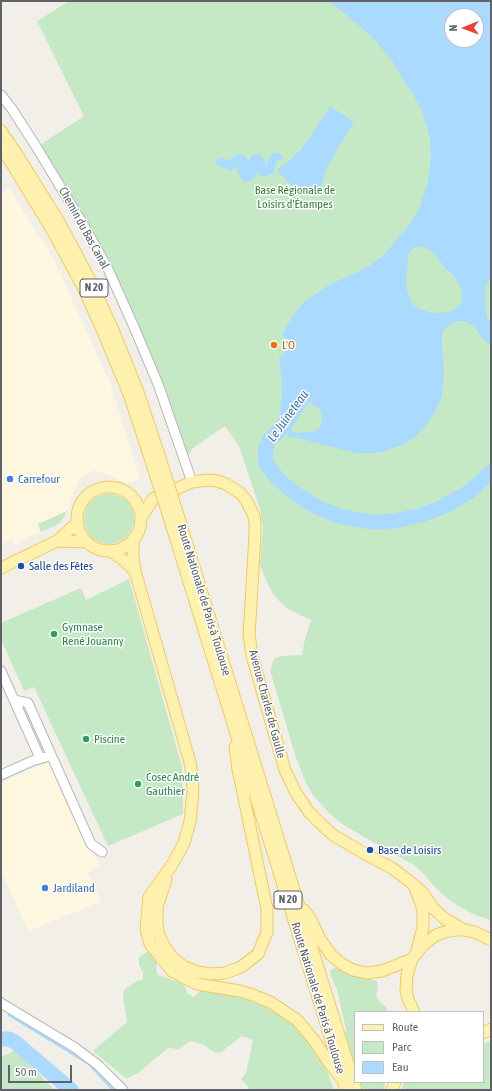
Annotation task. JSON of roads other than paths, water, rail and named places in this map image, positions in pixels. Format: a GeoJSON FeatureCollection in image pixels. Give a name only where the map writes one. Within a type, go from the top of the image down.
{"type":"FeatureCollection","features":[{"type":"Feature","properties":{"kind":"main road","name":"Route Nationale de Paris à Toulouse"},"geometry":{"type":"LineString","coordinates":[[1,131],[59,222],[89,278],[113,330],[135,385],[173,515],[298,902],[356,1090]]}},
{"type":"Feature","properties":{"kind":"main road","name":"Route Nationale de Paris à Toulouse"},"geometry":{"type":"LineString","coordinates":[[1,147],[52,230],[84,289],[156,460]]}},
{"type":"Feature","properties":{"kind":"main road","name":"Avenue Charles de Gaulle"},"geometry":{"type":"LineString","coordinates":[[132,497],[153,499],[192,482],[201,480],[217,481],[234,488],[246,500],[254,516],[255,534],[249,633],[252,656],[285,770],[296,793],[309,812],[333,835],[392,868],[409,880],[423,893],[433,908],[445,919],[464,930]]}},
{"type":"Feature","properties":{"kind":"main road"},"geometry":{"type":"LineString","coordinates":[[141,518],[139,508],[132,497],[125,491],[113,488],[104,488],[95,490],[87,496],[81,504],[77,523],[80,533],[87,542],[97,549],[111,551],[124,548],[133,541],[138,532],[141,518],[153,499]]}},
{"type":"Feature","properties":{"kind":"main road","name":"Route Nationale de Paris à Toulouse"},"geometry":{"type":"LineString","coordinates":[[173,515],[232,721],[346,1090]]}},
{"type":"Feature","properties":{"kind":"main road"},"geometry":{"type":"LineString","coordinates":[[1,568],[57,541],[77,523]]}},
{"type":"Feature","properties":{"kind":"main road"},"geometry":{"type":"LineString","coordinates":[[57,541],[87,542]]}},
{"type":"Feature","properties":{"kind":"main road"},"geometry":{"type":"LineString","coordinates":[[133,541],[135,571],[190,762],[193,791],[190,822],[184,843],[172,864],[149,897],[146,929],[150,944],[172,971],[197,984],[240,991],[270,1002],[297,1020],[342,1079]]}},
{"type":"Feature","properties":{"kind":"main road"},"geometry":{"type":"LineString","coordinates":[[111,551],[135,571]]}},
{"type":"Feature","properties":{"kind":"main road"},"geometry":{"type":"LineString","coordinates":[[172,864],[157,907],[157,921],[158,933],[164,946],[173,958],[183,966],[197,972],[212,974],[225,973],[241,967],[258,954],[267,932],[267,909],[238,769],[232,721]]}},
{"type":"Feature","properties":{"kind":"main road","name":"Avenue Charles de Gaulle"},"geometry":{"type":"LineString","coordinates":[[409,880],[418,895],[423,910],[423,928],[407,975],[406,991],[414,1011]]}},
{"type":"Feature","properties":{"kind":"main road"},"geometry":{"type":"LineString","coordinates":[[298,902],[311,920],[320,939],[331,955],[342,964],[354,970],[366,973],[382,971],[414,955],[423,945],[436,935],[450,931],[464,930],[475,932],[491,940]]}},
{"type":"Feature","properties":{"kind":"street","name":"Chemin du Bas Canal"},"geometry":{"type":"LineString","coordinates":[[1,96],[12,108],[49,167],[108,269],[158,384],[192,482]]}},
{"type":"Feature","properties":{"kind":"street"},"geometry":{"type":"LineString","coordinates":[[1,671],[40,758]]}},
{"type":"Feature","properties":{"kind":"street"},"geometry":{"type":"LineString","coordinates":[[14,700],[28,703],[91,844],[102,852]]}},
{"type":"Feature","properties":{"kind":"street"},"geometry":{"type":"LineString","coordinates":[[1,775],[40,758],[47,757],[53,759]]}},
{"type":"Feature","properties":{"kind":"street"},"geometry":{"type":"LineString","coordinates":[[3,1006],[74,1047],[98,1065],[123,1090]]}},
{"type":"Feature","properties":{"kind":"water"},"geometry":{"type":"Polygon","coordinates":[[[328,1],[491,1],[491,278],[485,288],[485,305],[490,330],[485,335],[464,321],[457,321],[445,328],[442,333],[444,372],[442,396],[434,414],[422,430],[402,445],[383,452],[356,453],[288,437],[286,430],[277,424],[282,394],[279,357],[283,355],[289,345],[282,335],[292,317],[303,303],[329,285],[366,268],[382,257],[408,227],[419,209],[428,181],[431,157],[430,138],[422,111],[391,59],[371,36],[328,1]],[[418,247],[410,251],[408,256],[406,281],[407,290],[412,303],[417,308],[432,313],[449,312],[454,310],[460,305],[462,300],[462,292],[458,282],[435,254],[425,247],[418,247]],[[309,403],[289,415],[286,420],[290,430],[296,433],[315,431],[320,427],[322,418],[321,410],[309,403]]]}},
{"type":"Feature","properties":{"kind":"water"},"geometry":{"type":"Polygon","coordinates":[[[330,106],[354,122],[327,167],[319,195],[304,191],[292,185],[277,170],[301,149],[330,106]]]}},
{"type":"Feature","properties":{"kind":"water"},"geometry":{"type":"Polygon","coordinates":[[[277,152],[284,157],[274,164],[271,160],[271,156],[273,153],[277,152]]]}},
{"type":"Feature","properties":{"kind":"waterway"},"geometry":{"type":"LineString","coordinates":[[221,162],[230,166],[238,159],[242,159],[242,169],[246,177],[251,175],[251,165],[255,159],[259,159],[261,162],[261,169],[264,172],[270,170],[272,162]]}},
{"type":"Feature","properties":{"kind":"waterway","name":"Le Juineteau"},"geometry":{"type":"LineString","coordinates":[[476,317],[491,337]]}},
{"type":"Feature","properties":{"kind":"waterway","name":"Le Juineteau"},"geometry":{"type":"LineString","coordinates":[[303,397],[283,427],[269,440],[265,450],[266,463],[277,478],[294,493],[317,507],[339,516],[369,522],[395,521],[421,515],[443,507],[469,492],[491,472]]}},
{"type":"Feature","properties":{"kind":"waterway"},"geometry":{"type":"LineString","coordinates":[[9,1015],[89,1064],[113,1090]]}},
{"type":"Feature","properties":{"kind":"waterway"},"geometry":{"type":"LineString","coordinates":[[1,1039],[9,1039],[15,1042],[71,1090]]}},
{"type":"Feature","properties":{"kind":"place","name":"L'O"},"geometry":{"type":"Point","coordinates":[274,345]}},
{"type":"Feature","properties":{"kind":"place","name":"Carrefour"},"geometry":{"type":"Point","coordinates":[10,479]}},
{"type":"Feature","properties":{"kind":"place","name":"Salle des Fêtes"},"geometry":{"type":"Point","coordinates":[21,566]}},
{"type":"Feature","properties":{"kind":"place","name":"Gymnase René Jouanny"},"geometry":{"type":"Point","coordinates":[54,634]}},
{"type":"Feature","properties":{"kind":"place","name":"Piscine"},"geometry":{"type":"Point","coordinates":[86,739]}},
{"type":"Feature","properties":{"kind":"place","name":"Cosec André Gauthier"},"geometry":{"type":"Point","coordinates":[138,784]}},
{"type":"Feature","properties":{"kind":"place","name":"Base de Loisirs"},"geometry":{"type":"Point","coordinates":[370,850]}},
{"type":"Feature","properties":{"kind":"place","name":"Jardiland"},"geometry":{"type":"Point","coordinates":[45,888]}},
{"type":"Feature","properties":{"kind":"park label","name":"Base Régionale de Loisirs d'Étampes"},"geometry":{"type":"Point","coordinates":[295,197]}}]}
